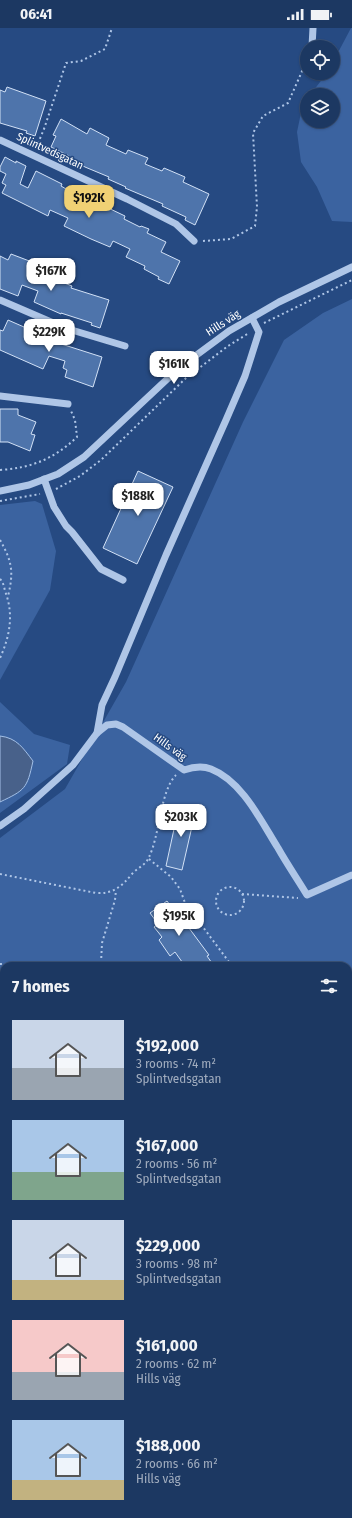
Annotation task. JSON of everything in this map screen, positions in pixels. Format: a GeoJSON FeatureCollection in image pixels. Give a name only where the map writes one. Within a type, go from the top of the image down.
{"type":"FeatureCollection","features":[{"type":"Feature","properties":{"kind":"street"},"geometry":{"type":"LineString","coordinates":[[312,40],[313,28]]}},
{"type":"Feature","properties":{"kind":"street","name":"Splintvedsgatan"},"geometry":{"type":"LineString","coordinates":[[0,140],[128,199],[176,224],[194,241]]}},
{"type":"Feature","properties":{"kind":"street","name":"Hills väg"},"geometry":{"type":"LineString","coordinates":[[0,491],[29,485],[58,474],[84,457],[179,368],[229,331],[279,302],[352,267]]}},
{"type":"Feature","properties":{"kind":"street"},"geometry":{"type":"LineString","coordinates":[[0,300],[64,328],[125,346]]}},
{"type":"Feature","properties":{"kind":"street"},"geometry":{"type":"LineString","coordinates":[[97,733],[102,704],[242,382],[258,332],[252,318]]}},
{"type":"Feature","properties":{"kind":"street"},"geometry":{"type":"LineString","coordinates":[[0,396],[68,404]]}},
{"type":"Feature","properties":{"kind":"street"},"geometry":{"type":"LineString","coordinates":[[44,479],[54,506],[66,526],[101,569],[123,580]]}},
{"type":"Feature","properties":{"kind":"street","name":"Hills väg"},"geometry":{"type":"LineString","coordinates":[[0,826],[24,809],[73,765],[97,733],[107,725],[116,724],[123,727],[184,770],[198,767],[210,768],[220,773],[237,788],[252,805],[307,895]]}},
{"type":"Feature","properties":{"kind":"street"},"geometry":{"type":"LineString","coordinates":[[307,895],[352,875]]}},
{"type":"Feature","properties":{"kind":"path"},"geometry":{"type":"LineString","coordinates":[[33,155],[44,130],[66,63],[81,61],[105,49],[112,28]]}},
{"type":"Feature","properties":{"kind":"path"},"geometry":{"type":"LineString","coordinates":[[194,241],[231,239],[255,226],[257,207],[253,133],[263,116],[288,103],[300,76]]}},
{"type":"Feature","properties":{"kind":"path"},"geometry":{"type":"LineString","coordinates":[[0,501],[32,496],[56,489],[80,476],[101,460],[186,378],[228,346],[257,327],[352,280]]}},
{"type":"Feature","properties":{"kind":"path"},"geometry":{"type":"LineString","coordinates":[[0,470],[29,466],[48,459],[77,438],[75,420],[68,404]]}},
{"type":"Feature","properties":{"kind":"path"},"geometry":{"type":"LineString","coordinates":[[0,540],[7,552],[11,569],[12,581],[8,596]]}},
{"type":"Feature","properties":{"kind":"path"},"geometry":{"type":"LineString","coordinates":[[0,579],[8,596],[10,614],[10,631],[0,658]]}},
{"type":"Feature","properties":{"kind":"path"},"geometry":{"type":"LineString","coordinates":[[0,874],[96,893],[116,890],[148,859],[154,846],[168,790],[175,776],[184,770]]}},
{"type":"Feature","properties":{"kind":"path"},"geometry":{"type":"LineString","coordinates":[[148,859],[171,876],[180,889],[185,903],[229,962]]}},
{"type":"Feature","properties":{"kind":"path"},"geometry":{"type":"LineString","coordinates":[[242,894],[244,902],[238,913],[229,914],[221,911],[218,907],[218,894],[225,888],[235,888],[242,894],[299,898],[307,895]]}},
{"type":"Feature","properties":{"kind":"path"},"geometry":{"type":"LineString","coordinates":[[101,962],[102,943],[113,911],[116,890]]}},
{"type":"Feature","properties":{"kind":"shaded area"},"geometry":{"type":"Polygon","coordinates":[[[352,28],[352,222],[332,221],[317,187],[301,162],[297,132],[300,118],[300,128],[340,128],[340,88],[315,88],[322,80],[340,80],[340,49],[352,28]]]}},
{"type":"Feature","properties":{"kind":"shaded area"},"geometry":{"type":"Polygon","coordinates":[[[352,299],[352,962],[0,962],[0,838],[65,789],[126,682],[243,422],[284,340],[323,313],[352,299]]]}},
{"type":"Feature","properties":{"kind":"shaded area"},"geometry":{"type":"Polygon","coordinates":[[[35,501],[42,504],[56,551],[50,590],[0,680],[0,505],[35,501]]]}},
{"type":"Feature","properties":{"kind":"shaded area"},"geometry":{"type":"Polygon","coordinates":[[[0,702],[34,734],[70,745],[67,764],[0,813],[0,702]]]}},
{"type":"Feature","properties":{"kind":"shaded area"},"geometry":{"type":"Polygon","coordinates":[[[0,736],[11,739],[19,744],[33,761],[29,778],[24,788],[0,802],[0,736]]]}},
{"type":"Feature","properties":{"kind":"building"},"geometry":{"type":"Polygon","coordinates":[[[7,87],[46,101],[35,136],[26,133],[27,131],[0,123],[0,90],[5,92],[7,87]]]}},
{"type":"Feature","properties":{"kind":"building"},"geometry":{"type":"Polygon","coordinates":[[[61,119],[87,134],[90,128],[109,138],[106,145],[126,154],[128,150],[148,158],[145,164],[162,171],[164,168],[185,177],[183,182],[209,194],[195,225],[185,220],[186,217],[162,206],[163,204],[125,188],[126,187],[108,179],[109,177],[85,167],[69,158],[69,156],[51,147],[56,136],[53,135],[61,119]]]}},
{"type":"Feature","properties":{"kind":"building"},"geometry":{"type":"Polygon","coordinates":[[[5,157],[26,166],[20,184],[28,188],[36,171],[62,184],[61,186],[78,196],[79,194],[125,216],[124,219],[140,227],[149,229],[147,233],[166,242],[161,252],[180,261],[169,284],[158,279],[159,277],[144,269],[145,266],[126,257],[130,249],[113,241],[110,247],[91,239],[64,226],[68,218],[50,210],[48,216],[2,193],[6,185],[2,183],[6,174],[0,171],[0,167],[5,157]]]}},
{"type":"Feature","properties":{"kind":"building"},"geometry":{"type":"Polygon","coordinates":[[[11,254],[32,262],[29,269],[72,286],[71,288],[109,300],[100,328],[91,325],[92,323],[61,314],[34,302],[38,291],[22,285],[18,296],[0,289],[0,256],[8,260],[11,254]]]}},
{"type":"Feature","properties":{"kind":"building"},"geometry":{"type":"Polygon","coordinates":[[[8,320],[56,341],[55,342],[102,357],[93,387],[65,377],[67,370],[63,368],[65,361],[49,356],[43,369],[0,350],[0,330],[3,331],[8,320]]]}},
{"type":"Feature","properties":{"kind":"building"},"geometry":{"type":"Polygon","coordinates":[[[0,409],[18,409],[18,415],[36,422],[31,434],[35,435],[30,451],[8,442],[0,442],[0,409]]]}},
{"type":"Feature","properties":{"kind":"building"},"geometry":{"type":"Polygon","coordinates":[[[138,471],[173,487],[137,564],[103,548],[138,471]]]}},
{"type":"Feature","properties":{"kind":"building"},"geometry":{"type":"Polygon","coordinates":[[[179,806],[196,809],[182,870],[166,866],[179,806]]]}},
{"type":"Feature","properties":{"kind":"building"},"geometry":{"type":"Polygon","coordinates":[[[167,901],[175,912],[178,909],[188,923],[186,924],[209,955],[207,956],[211,962],[182,962],[175,952],[170,956],[159,940],[162,937],[154,927],[158,924],[150,913],[167,901]]]}}]}
